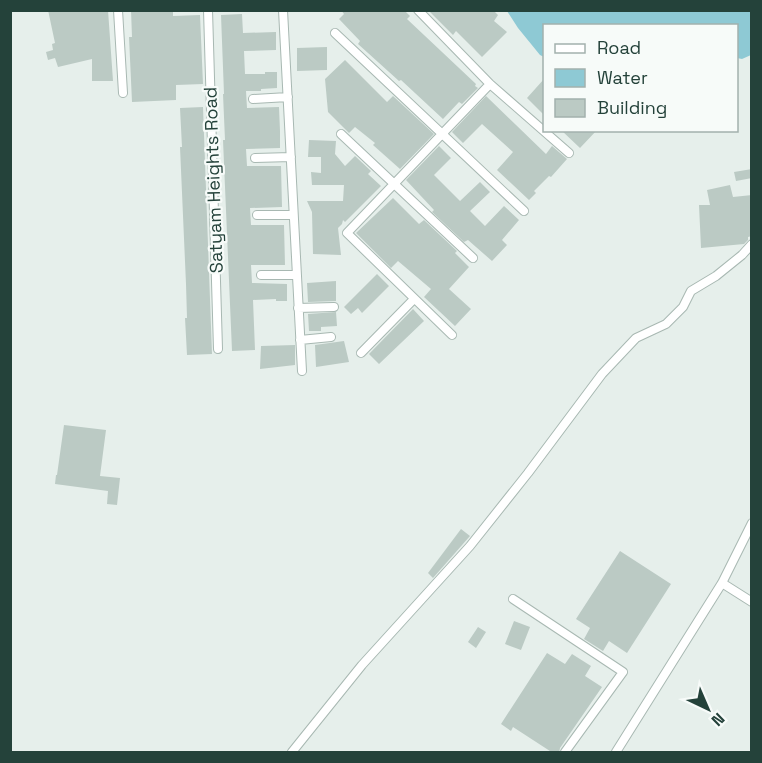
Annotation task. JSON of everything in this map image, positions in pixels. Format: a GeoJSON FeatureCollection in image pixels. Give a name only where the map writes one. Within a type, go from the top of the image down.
{"type":"FeatureCollection","features":[{"type":"Feature","properties":{"kind":"street"},"geometry":{"type":"LineString","coordinates":[[118,10],[123,93]]}},
{"type":"Feature","properties":{"kind":"street","name":"Satyam Heights Road"},"geometry":{"type":"LineString","coordinates":[[208,10],[218,349]]}},
{"type":"Feature","properties":{"kind":"street"},"geometry":{"type":"LineString","coordinates":[[284,10],[302,371]]}},
{"type":"Feature","properties":{"kind":"street"},"geometry":{"type":"LineString","coordinates":[[418,10],[489,84],[543,131]]}},
{"type":"Feature","properties":{"kind":"street"},"geometry":{"type":"LineString","coordinates":[[336,33],[524,210]]}},
{"type":"Feature","properties":{"kind":"street"},"geometry":{"type":"LineString","coordinates":[[452,335],[347,233],[489,84]]}},
{"type":"Feature","properties":{"kind":"street"},"geometry":{"type":"LineString","coordinates":[[252,99],[288,97]]}},
{"type":"Feature","properties":{"kind":"street"},"geometry":{"type":"LineString","coordinates":[[545,132],[569,153]]}},
{"type":"Feature","properties":{"kind":"street"},"geometry":{"type":"LineString","coordinates":[[341,134],[473,258]]}},
{"type":"Feature","properties":{"kind":"street"},"geometry":{"type":"LineString","coordinates":[[255,158],[291,157]]}},
{"type":"Feature","properties":{"kind":"street"},"geometry":{"type":"LineString","coordinates":[[257,215],[293,215]]}},
{"type":"Feature","properties":{"kind":"street"},"geometry":{"type":"LineString","coordinates":[[292,753],[362,665],[470,546],[602,374],[636,338],[666,324],[683,306],[691,291],[716,276],[752,244]]}},
{"type":"Feature","properties":{"kind":"street"},"geometry":{"type":"LineString","coordinates":[[261,275],[296,274]]}},
{"type":"Feature","properties":{"kind":"street"},"geometry":{"type":"LineString","coordinates":[[361,353],[414,299]]}},
{"type":"Feature","properties":{"kind":"street"},"geometry":{"type":"LineString","coordinates":[[298,308],[334,307]]}},
{"type":"Feature","properties":{"kind":"street"},"geometry":{"type":"LineString","coordinates":[[300,340],[332,337]]}},
{"type":"Feature","properties":{"kind":"street"},"geometry":{"type":"LineString","coordinates":[[616,753],[722,583],[752,523]]}},
{"type":"Feature","properties":{"kind":"street"},"geometry":{"type":"LineString","coordinates":[[722,583],[752,602]]}},
{"type":"Feature","properties":{"kind":"street"},"geometry":{"type":"LineString","coordinates":[[513,599],[623,672],[566,753]]}},
{"type":"Feature","properties":{"kind":"water"},"geometry":{"type":"Polygon","coordinates":[[[507,11],[751,11],[751,55],[738,58],[738,24],[543,24],[543,56],[518,28],[507,11]]]}},
{"type":"Feature","properties":{"kind":"building"},"geometry":{"type":"Polygon","coordinates":[[[48,10],[108,10],[113,81],[92,81],[92,59],[58,67],[55,58],[48,60],[46,52],[53,50],[52,44],[55,43],[48,10]]]}},
{"type":"Feature","properties":{"kind":"building"},"geometry":{"type":"Polygon","coordinates":[[[131,10],[173,10],[173,16],[200,15],[203,84],[176,85],[176,100],[132,102],[129,37],[132,37],[131,10]]]}},
{"type":"Feature","properties":{"kind":"building"},"geometry":{"type":"Polygon","coordinates":[[[341,10],[404,10],[410,16],[407,19],[478,88],[462,104],[459,102],[443,119],[358,44],[360,41],[339,19],[344,14],[341,10]]]}},
{"type":"Feature","properties":{"kind":"building"},"geometry":{"type":"Polygon","coordinates":[[[428,10],[493,10],[498,15],[494,21],[507,32],[482,57],[456,31],[453,35],[428,10]]]}},
{"type":"Feature","properties":{"kind":"building"},"geometry":{"type":"Polygon","coordinates":[[[242,14],[243,33],[276,32],[276,50],[244,51],[245,74],[277,72],[277,88],[246,91],[247,108],[279,107],[280,131],[280,148],[246,149],[247,166],[281,166],[282,207],[250,208],[251,225],[284,225],[285,265],[251,265],[252,283],[287,284],[287,301],[253,300],[255,350],[232,351],[223,140],[225,140],[221,15],[242,14]]]}},
{"type":"Feature","properties":{"kind":"building"},"geometry":{"type":"Polygon","coordinates":[[[327,47],[327,70],[297,71],[297,48],[327,47]]]}},
{"type":"Feature","properties":{"kind":"building"},"geometry":{"type":"Polygon","coordinates":[[[345,60],[387,102],[393,96],[434,134],[400,169],[373,145],[375,143],[355,127],[349,133],[328,112],[325,79],[345,60]]]}},
{"type":"Feature","properties":{"kind":"building"},"geometry":{"type":"Polygon","coordinates":[[[543,80],[543,114],[527,98],[543,80]]]}},
{"type":"Feature","properties":{"kind":"building"},"geometry":{"type":"Polygon","coordinates":[[[486,96],[546,154],[552,146],[567,159],[534,191],[536,193],[529,200],[497,170],[513,152],[482,124],[463,143],[452,132],[486,96]]]}},
{"type":"Feature","properties":{"kind":"building"},"geometry":{"type":"Polygon","coordinates":[[[203,107],[212,354],[187,355],[180,108],[203,107]]]}},
{"type":"Feature","properties":{"kind":"building"},"geometry":{"type":"Polygon","coordinates":[[[563,132],[595,132],[580,148],[563,132]]]}},
{"type":"Feature","properties":{"kind":"building"},"geometry":{"type":"Polygon","coordinates":[[[309,140],[336,141],[335,154],[345,166],[355,156],[371,171],[368,174],[381,186],[345,222],[343,220],[338,228],[341,255],[313,254],[312,212],[307,201],[343,201],[344,185],[312,185],[311,172],[321,173],[321,157],[308,157],[309,140]]]}},
{"type":"Feature","properties":{"kind":"building"},"geometry":{"type":"Polygon","coordinates":[[[439,146],[451,158],[434,175],[460,201],[480,182],[490,192],[470,211],[485,226],[504,206],[519,220],[502,240],[507,245],[492,261],[468,240],[464,242],[432,212],[434,210],[406,180],[439,146]]]}},
{"type":"Feature","properties":{"kind":"building"},"geometry":{"type":"Polygon","coordinates":[[[752,169],[752,178],[736,181],[734,172],[752,169]]]}},
{"type":"Feature","properties":{"kind":"building"},"geometry":{"type":"Polygon","coordinates":[[[730,185],[733,197],[752,195],[752,236],[748,237],[744,244],[701,248],[699,205],[710,205],[707,190],[730,185]]]}},
{"type":"Feature","properties":{"kind":"building"},"geometry":{"type":"Polygon","coordinates":[[[393,198],[419,224],[424,220],[457,251],[455,253],[469,267],[449,289],[471,309],[455,326],[424,297],[431,289],[398,261],[391,268],[356,233],[393,198]]]}},
{"type":"Feature","properties":{"kind":"building"},"geometry":{"type":"Polygon","coordinates":[[[377,274],[389,286],[362,313],[358,308],[351,314],[344,307],[377,274]]]}},
{"type":"Feature","properties":{"kind":"building"},"geometry":{"type":"Polygon","coordinates":[[[336,281],[336,301],[308,302],[307,283],[336,281]]]}},
{"type":"Feature","properties":{"kind":"building"},"geometry":{"type":"Polygon","coordinates":[[[413,309],[424,321],[379,364],[369,354],[413,309]]]}},
{"type":"Feature","properties":{"kind":"building"},"geometry":{"type":"Polygon","coordinates":[[[336,312],[337,326],[321,327],[321,331],[309,331],[308,314],[336,312]]]}},
{"type":"Feature","properties":{"kind":"building"},"geometry":{"type":"Polygon","coordinates":[[[344,341],[349,362],[316,367],[315,345],[344,341]]]}},
{"type":"Feature","properties":{"kind":"building"},"geometry":{"type":"Polygon","coordinates":[[[295,345],[295,365],[260,369],[261,346],[295,345]]]}},
{"type":"Feature","properties":{"kind":"building"},"geometry":{"type":"Polygon","coordinates":[[[64,425],[106,430],[100,476],[120,478],[117,505],[107,504],[108,491],[55,484],[64,425]]]}},
{"type":"Feature","properties":{"kind":"building"},"geometry":{"type":"Polygon","coordinates":[[[461,529],[470,536],[433,578],[428,573],[461,529]]]}},
{"type":"Feature","properties":{"kind":"building"},"geometry":{"type":"Polygon","coordinates":[[[620,551],[671,584],[627,653],[609,641],[603,651],[584,639],[590,628],[576,619],[620,551]]]}},
{"type":"Feature","properties":{"kind":"building"},"geometry":{"type":"Polygon","coordinates":[[[514,621],[530,627],[521,650],[505,644],[514,621]]]}},
{"type":"Feature","properties":{"kind":"building"},"geometry":{"type":"Polygon","coordinates":[[[478,627],[486,632],[476,648],[468,642],[478,627]]]}},
{"type":"Feature","properties":{"kind":"building"},"geometry":{"type":"Polygon","coordinates":[[[547,653],[565,664],[572,654],[591,666],[585,676],[602,687],[560,748],[559,753],[553,753],[513,727],[511,731],[501,724],[547,653]]]}}]}
